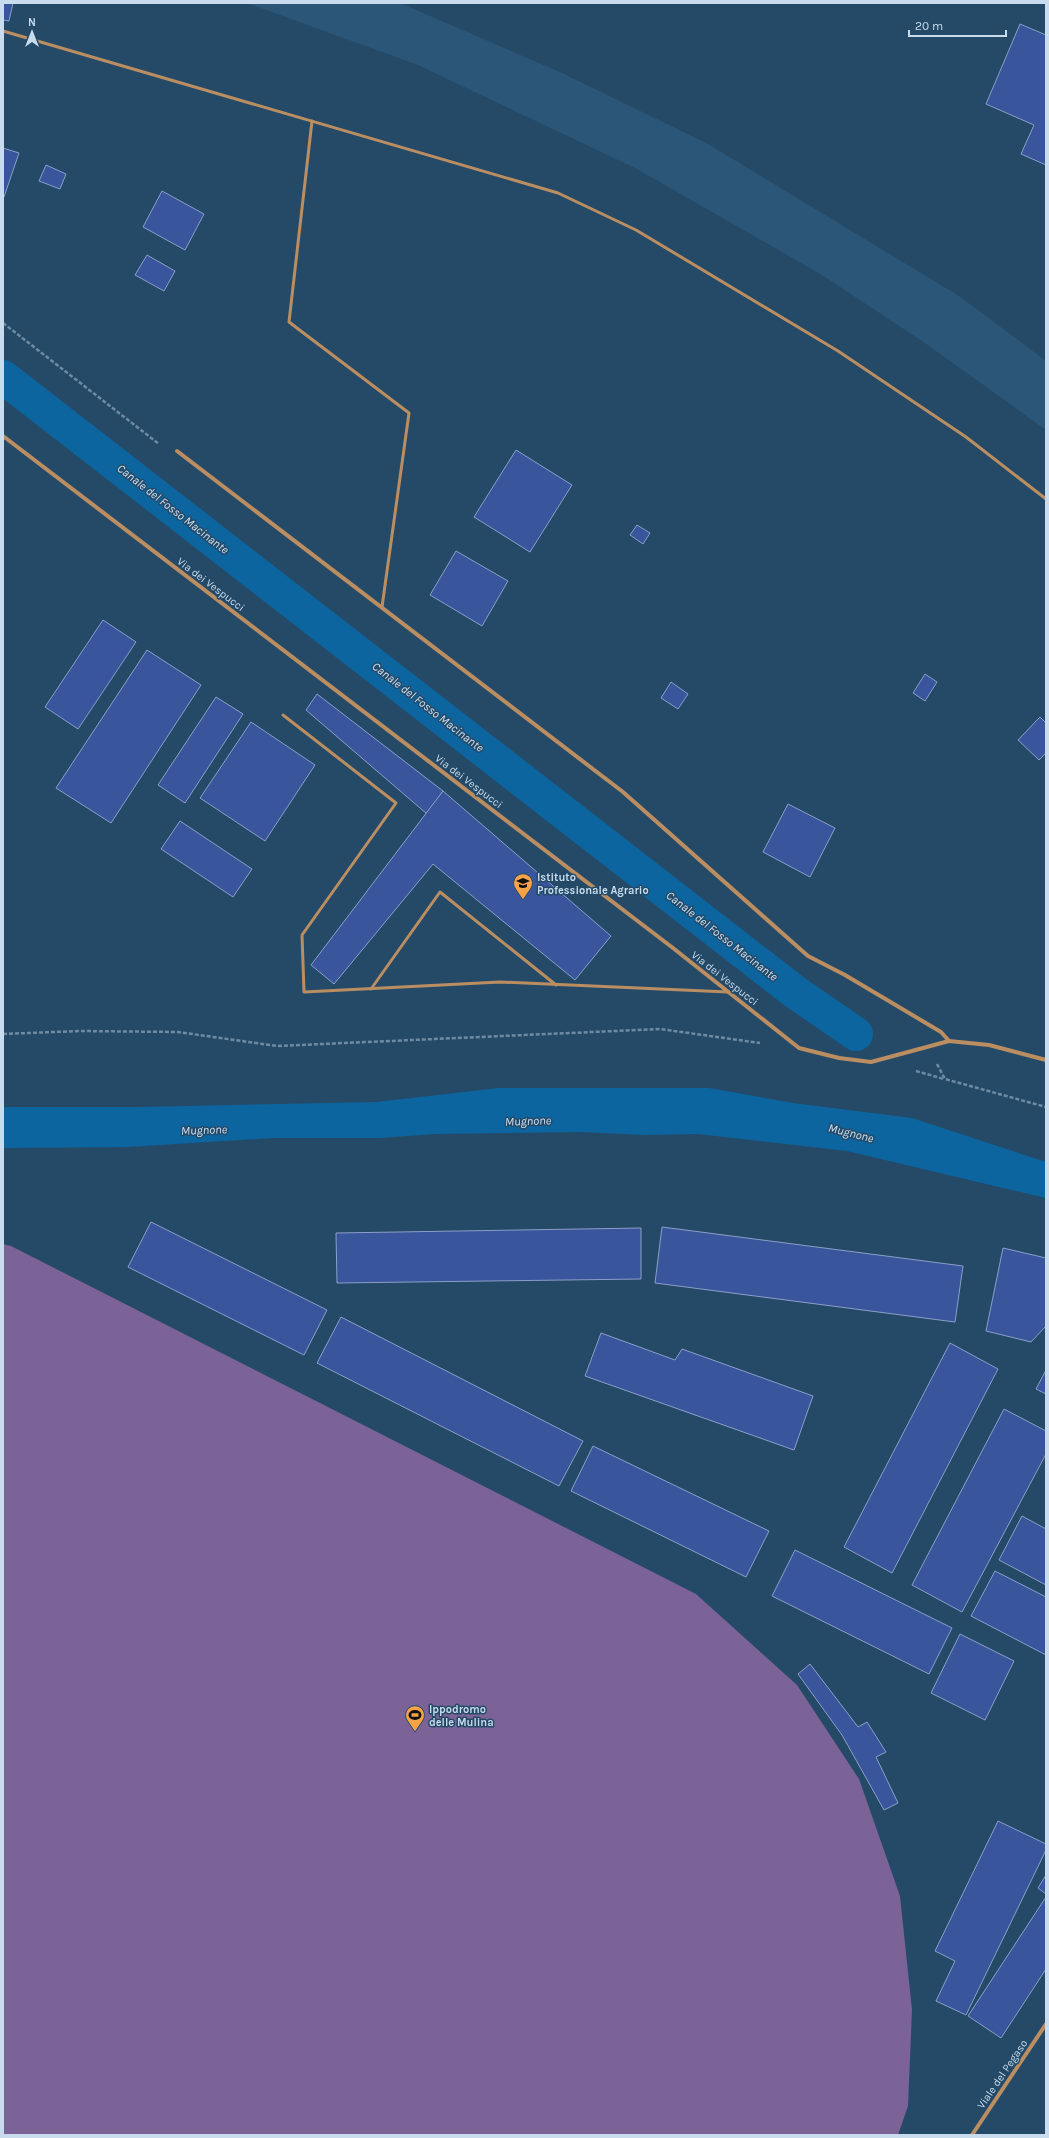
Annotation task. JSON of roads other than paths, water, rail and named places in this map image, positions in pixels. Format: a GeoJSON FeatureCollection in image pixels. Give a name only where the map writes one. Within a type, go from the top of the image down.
{"type":"FeatureCollection","features":[{"type":"Feature","properties":{"kind":"street","name":"Via dei Vespucci"},"geometry":{"type":"LineString","coordinates":[[3,436],[730,992],[799,1048],[839,1058],[871,1062],[911,1053],[949,1042],[989,1045],[1046,1060]]}},
{"type":"Feature","properties":{"kind":"street"},"geometry":{"type":"LineString","coordinates":[[177,451],[623,792],[808,956],[846,975],[941,1032],[949,1042]]}},
{"type":"Feature","properties":{"kind":"street","name":"Viale del Pegaso"},"geometry":{"type":"LineString","coordinates":[[972,2135],[1046,2024]]}},
{"type":"Feature","properties":{"kind":"lane"},"geometry":{"type":"LineString","coordinates":[[3,31],[558,193],[636,230],[838,351],[966,437],[1046,499]]}},
{"type":"Feature","properties":{"kind":"lane"},"geometry":{"type":"LineString","coordinates":[[312,121],[289,322],[409,413],[382,607]]}},
{"type":"Feature","properties":{"kind":"lane"},"geometry":{"type":"LineString","coordinates":[[283,715],[396,803],[302,935],[304,992],[500,982],[730,992]]}},
{"type":"Feature","properties":{"kind":"lane"},"geometry":{"type":"LineString","coordinates":[[371,988],[440,892],[556,985]]}},
{"type":"Feature","properties":{"kind":"water","name":"Mugnone"},"geometry":{"type":"Polygon","coordinates":[[[499,1088],[709,1088],[793,1103],[912,1118],[1046,1162],[1046,1198],[847,1151],[698,1134],[644,1135],[581,1132],[435,1134],[380,1138],[272,1138],[128,1147],[3,1148],[3,1107],[140,1107],[376,1102],[499,1088]]]}},
{"type":"Feature","properties":{"kind":"waterway","name":"Canale del Fosso Macinante"},"geometry":{"type":"LineString","coordinates":[[3,377],[795,992],[856,1034]]}},
{"type":"Feature","properties":{"kind":"place","name":"Istituto Professionale Agrario"},"geometry":{"type":"Point","coordinates":[523,900]}},
{"type":"Feature","properties":{"kind":"place","name":"Ippodromo delle Mulina"},"geometry":{"type":"Point","coordinates":[415,1732]}}]}
